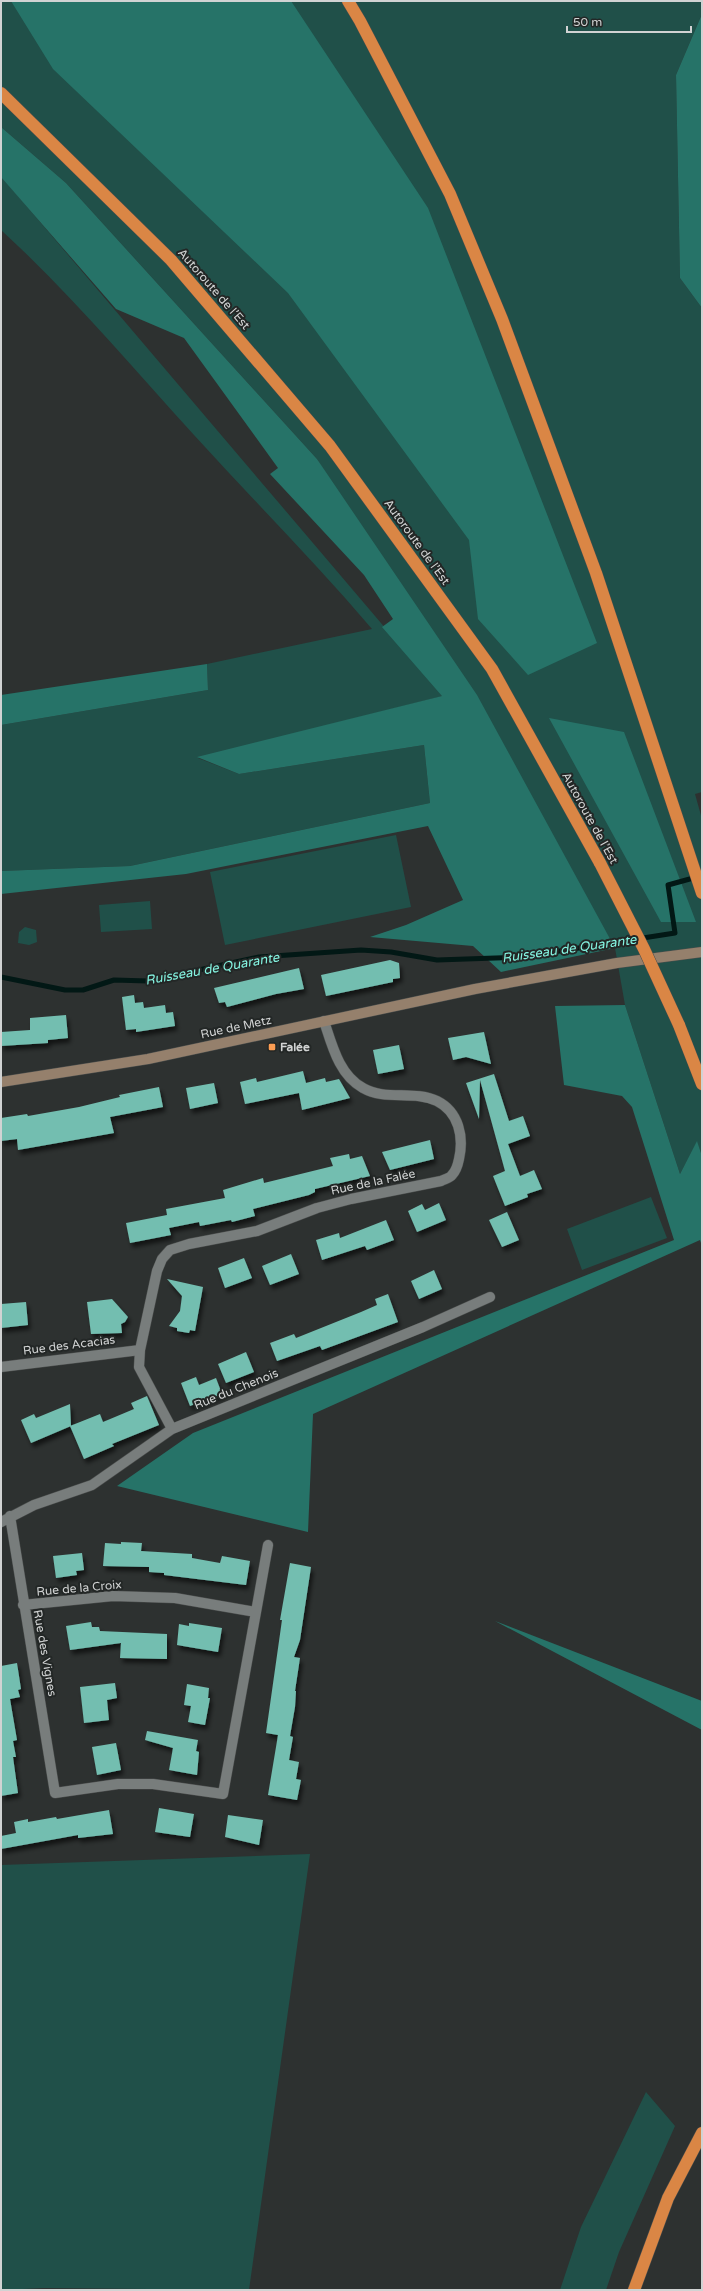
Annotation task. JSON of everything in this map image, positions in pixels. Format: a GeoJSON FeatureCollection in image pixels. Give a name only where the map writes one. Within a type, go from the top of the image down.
{"type":"FeatureCollection","features":[{"type":"Feature","properties":{"kind":"highway"},"geometry":{"type":"LineString","coordinates":[[348,1],[360,21],[450,194],[502,319],[596,573],[702,893]]}},
{"type":"Feature","properties":{"kind":"highway","name":"Autoroute de l’Est"},"geometry":{"type":"LineString","coordinates":[[1,93],[171,260],[330,446],[492,669],[600,862],[644,949],[679,1025],[702,1084]]}},
{"type":"Feature","properties":{"kind":"highway"},"geometry":{"type":"LineString","coordinates":[[634,2290],[668,2198],[702,2134]]}},
{"type":"Feature","properties":{"kind":"main road","name":"Rue de Metz"},"geometry":{"type":"LineString","coordinates":[[1,1082],[148,1059],[475,989],[617,963],[702,952]]}},
{"type":"Feature","properties":{"kind":"street","name":"Rue de la Falée"},"geometry":{"type":"LineString","coordinates":[[172,1429],[139,1367],[140,1350],[157,1271],[162,1259],[170,1250],[189,1244],[257,1231],[317,1208],[351,1199],[441,1181],[452,1176],[458,1166],[462,1147],[460,1129],[454,1116],[446,1107],[436,1101],[419,1097],[378,1094],[363,1088],[344,1071],[334,1052],[324,1021]]}},
{"type":"Feature","properties":{"kind":"street","name":"Rue du Chenois"},"geometry":{"type":"LineString","coordinates":[[1,1522],[10,1516],[34,1505],[92,1485],[172,1429],[424,1327],[490,1296]]}},
{"type":"Feature","properties":{"kind":"street","name":"Rue des Acacias"},"geometry":{"type":"LineString","coordinates":[[1,1367],[140,1350]]}},
{"type":"Feature","properties":{"kind":"street","name":"Rue des Vignes"},"geometry":{"type":"LineString","coordinates":[[10,1516],[23,1605],[55,1793],[125,1784],[153,1784],[223,1794],[256,1612]]}},
{"type":"Feature","properties":{"kind":"street"},"geometry":{"type":"LineString","coordinates":[[256,1612],[268,1545]]}},
{"type":"Feature","properties":{"kind":"street","name":"Rue de la Croix"},"geometry":{"type":"LineString","coordinates":[[23,1605],[113,1596],[175,1598],[256,1612]]}},
{"type":"Feature","properties":{"kind":"green space"},"geometry":{"type":"Polygon","coordinates":[[[1,1],[702,1],[702,14],[676,75],[680,278],[702,308],[702,792],[695,794],[702,819],[702,1156],[697,1142],[680,1174],[625,1005],[615,948],[317,459],[66,183],[1,127],[1,1]]]}},
{"type":"Feature","properties":{"kind":"green space"},"geometry":{"type":"Polygon","coordinates":[[[11,1],[291,1],[428,208],[597,643],[528,675],[478,619],[469,540],[288,293],[53,69],[11,1]]]}},
{"type":"Feature","properties":{"kind":"green space"},"geometry":{"type":"Polygon","coordinates":[[[702,14],[702,308],[680,278],[676,75],[702,14]]]}},
{"type":"Feature","properties":{"kind":"green space"},"geometry":{"type":"Polygon","coordinates":[[[1,127],[66,183],[317,459],[477,695],[615,948],[501,972],[473,946],[370,937],[406,925],[463,900],[428,826],[186,874],[1,894],[1,871],[130,866],[430,803],[424,745],[239,774],[197,757],[442,696],[382,627],[393,619],[364,575],[270,474],[278,468],[184,338],[116,309],[1,177],[1,127]]]}},
{"type":"Feature","properties":{"kind":"green space"},"geometry":{"type":"Polygon","coordinates":[[[1,176],[443,696],[198,758],[239,774],[424,745],[430,803],[130,866],[1,871],[1,725],[208,690],[207,664],[372,629],[76,304],[1,230],[1,176]]]}},
{"type":"Feature","properties":{"kind":"green space"},"geometry":{"type":"Polygon","coordinates":[[[207,664],[208,690],[1,725],[1,695],[207,664]]]}},
{"type":"Feature","properties":{"kind":"green space"},"geometry":{"type":"Polygon","coordinates":[[[549,718],[624,732],[696,922],[661,922],[549,718]]]}},
{"type":"Feature","properties":{"kind":"green space"},"geometry":{"type":"Polygon","coordinates":[[[396,835],[411,907],[225,945],[210,872],[396,835]]]}},
{"type":"Feature","properties":{"kind":"green space"},"geometry":{"type":"Polygon","coordinates":[[[150,901],[152,929],[101,932],[99,905],[150,901]]]}},
{"type":"Feature","properties":{"kind":"green space"},"geometry":{"type":"Polygon","coordinates":[[[25,927],[36,930],[37,942],[29,945],[18,943],[19,932],[25,927]]]}},
{"type":"Feature","properties":{"kind":"green space"},"geometry":{"type":"Polygon","coordinates":[[[625,1005],[680,1174],[697,1141],[702,1156],[702,1246],[700,1240],[313,1414],[308,1532],[117,1486],[193,1433],[674,1240],[632,1107],[622,1096],[564,1085],[555,1006],[625,1005]]]}},
{"type":"Feature","properties":{"kind":"green space"},"geometry":{"type":"Polygon","coordinates":[[[651,1197],[667,1238],[582,1270],[567,1229],[651,1197]]]}},
{"type":"Feature","properties":{"kind":"green space"},"geometry":{"type":"Polygon","coordinates":[[[495,1621],[702,1701],[702,1730],[495,1621]]]}},
{"type":"Feature","properties":{"kind":"green space"},"geometry":{"type":"Polygon","coordinates":[[[310,1854],[249,2290],[44,2288],[1,2290],[1,1865],[310,1854]]]}},
{"type":"Feature","properties":{"kind":"green space"},"geometry":{"type":"Polygon","coordinates":[[[646,2092],[675,2126],[619,2252],[606,2290],[560,2290],[581,2227],[646,2092]]]}},
{"type":"Feature","properties":{"kind":"building"},"geometry":{"type":"Polygon","coordinates":[[[390,960],[399,963],[400,978],[393,979],[393,982],[326,996],[321,975],[390,960]]]}},
{"type":"Feature","properties":{"kind":"building"},"geometry":{"type":"Polygon","coordinates":[[[299,968],[304,989],[276,994],[227,1007],[225,1002],[219,1003],[214,988],[299,968]]]}},
{"type":"Feature","properties":{"kind":"building"},"geometry":{"type":"Polygon","coordinates":[[[134,995],[135,1003],[143,1002],[144,1008],[165,1005],[166,1013],[173,1012],[175,1026],[136,1032],[136,1029],[126,1030],[122,997],[134,995]]]}},
{"type":"Feature","properties":{"kind":"building"},"geometry":{"type":"Polygon","coordinates":[[[66,1015],[68,1038],[48,1040],[48,1043],[1,1046],[1,1032],[30,1030],[30,1018],[66,1015]]]}},
{"type":"Feature","properties":{"kind":"building"},"geometry":{"type":"Polygon","coordinates":[[[484,1032],[491,1064],[466,1057],[453,1060],[448,1038],[484,1032]]]}},
{"type":"Feature","properties":{"kind":"building"},"geometry":{"type":"Polygon","coordinates":[[[399,1045],[404,1069],[378,1074],[373,1050],[399,1045]]]}},
{"type":"Feature","properties":{"kind":"building"},"geometry":{"type":"Polygon","coordinates":[[[303,1071],[306,1083],[325,1078],[326,1082],[339,1079],[350,1098],[302,1110],[299,1093],[245,1104],[240,1082],[256,1078],[257,1082],[303,1071]]]}},
{"type":"Feature","properties":{"kind":"building"},"geometry":{"type":"Polygon","coordinates":[[[494,1074],[509,1121],[523,1116],[530,1136],[508,1144],[520,1176],[534,1170],[542,1189],[527,1194],[528,1197],[505,1206],[493,1176],[505,1171],[480,1080],[479,1119],[466,1083],[494,1074]]]}},
{"type":"Feature","properties":{"kind":"building"},"geometry":{"type":"Polygon","coordinates":[[[214,1083],[218,1103],[190,1109],[186,1088],[214,1083]]]}},
{"type":"Feature","properties":{"kind":"building"},"geometry":{"type":"Polygon","coordinates":[[[159,1087],[163,1107],[110,1117],[114,1133],[18,1150],[17,1139],[1,1141],[1,1118],[27,1114],[28,1116],[79,1107],[120,1097],[119,1095],[159,1087]]]}},
{"type":"Feature","properties":{"kind":"building"},"geometry":{"type":"Polygon","coordinates":[[[430,1140],[434,1159],[390,1170],[382,1152],[430,1140]]]}},
{"type":"Feature","properties":{"kind":"building"},"geometry":{"type":"Polygon","coordinates":[[[349,1154],[350,1159],[362,1156],[370,1176],[315,1189],[315,1192],[309,1195],[253,1209],[255,1216],[232,1222],[231,1220],[200,1226],[199,1222],[169,1228],[171,1235],[130,1243],[126,1223],[167,1215],[166,1209],[225,1198],[223,1190],[263,1178],[264,1183],[333,1166],[330,1158],[349,1154]]]}},
{"type":"Feature","properties":{"kind":"building"},"geometry":{"type":"Polygon","coordinates":[[[439,1203],[446,1220],[417,1232],[408,1211],[422,1204],[425,1210],[439,1203]]]}},
{"type":"Feature","properties":{"kind":"building"},"geometry":{"type":"Polygon","coordinates":[[[507,1212],[519,1240],[502,1247],[489,1220],[507,1212]]]}},
{"type":"Feature","properties":{"kind":"building"},"geometry":{"type":"Polygon","coordinates":[[[386,1220],[394,1240],[367,1250],[365,1246],[322,1260],[316,1240],[339,1233],[340,1238],[386,1220]]]}},
{"type":"Feature","properties":{"kind":"building"},"geometry":{"type":"Polygon","coordinates":[[[291,1254],[299,1274],[270,1285],[262,1266],[291,1254]]]}},
{"type":"Feature","properties":{"kind":"building"},"geometry":{"type":"Polygon","coordinates":[[[244,1258],[252,1278],[225,1288],[218,1268],[244,1258]]]}},
{"type":"Feature","properties":{"kind":"building"},"geometry":{"type":"Polygon","coordinates":[[[434,1270],[442,1289],[419,1299],[411,1281],[434,1270]]]}},
{"type":"Feature","properties":{"kind":"building"},"geometry":{"type":"Polygon","coordinates":[[[167,1279],[203,1287],[195,1331],[190,1330],[189,1333],[177,1331],[177,1328],[169,1326],[180,1311],[182,1296],[167,1279]]]}},
{"type":"Feature","properties":{"kind":"building"},"geometry":{"type":"Polygon","coordinates":[[[388,1294],[398,1322],[322,1350],[320,1346],[277,1361],[270,1343],[294,1334],[296,1338],[361,1312],[377,1305],[375,1299],[388,1294]]]}},
{"type":"Feature","properties":{"kind":"building"},"geometry":{"type":"Polygon","coordinates":[[[112,1299],[128,1317],[125,1322],[121,1324],[122,1333],[91,1334],[87,1302],[112,1299]]]}},
{"type":"Feature","properties":{"kind":"building"},"geometry":{"type":"Polygon","coordinates":[[[26,1302],[28,1325],[1,1328],[1,1304],[26,1302]]]}},
{"type":"Feature","properties":{"kind":"building"},"geometry":{"type":"Polygon","coordinates":[[[246,1352],[254,1372],[226,1383],[218,1364],[246,1352]]]}},
{"type":"Feature","properties":{"kind":"building"},"geometry":{"type":"Polygon","coordinates":[[[196,1377],[199,1385],[216,1378],[222,1394],[190,1406],[181,1383],[196,1377]]]}},
{"type":"Feature","properties":{"kind":"building"},"geometry":{"type":"Polygon","coordinates":[[[147,1396],[159,1425],[112,1444],[114,1446],[84,1459],[70,1426],[100,1414],[103,1422],[134,1409],[131,1403],[147,1396]]]}},
{"type":"Feature","properties":{"kind":"building"},"geometry":{"type":"Polygon","coordinates":[[[70,1404],[71,1426],[31,1443],[21,1420],[34,1414],[36,1418],[70,1404]]]}},
{"type":"Feature","properties":{"kind":"building"},"geometry":{"type":"Polygon","coordinates":[[[121,1542],[142,1543],[141,1551],[192,1554],[192,1558],[220,1563],[222,1556],[250,1561],[246,1585],[164,1575],[164,1573],[149,1572],[149,1567],[103,1566],[105,1543],[121,1544],[121,1542]]]}},
{"type":"Feature","properties":{"kind":"building"},"geometry":{"type":"Polygon","coordinates":[[[82,1553],[84,1570],[76,1571],[77,1575],[56,1578],[53,1556],[82,1553]]]}},
{"type":"Feature","properties":{"kind":"building"},"geometry":{"type":"Polygon","coordinates":[[[290,1563],[311,1567],[300,1640],[294,1657],[300,1658],[295,1691],[295,1707],[290,1736],[293,1737],[289,1760],[299,1762],[296,1779],[301,1780],[297,1800],[268,1795],[278,1735],[266,1733],[282,1620],[280,1620],[290,1563]]]}},
{"type":"Feature","properties":{"kind":"building"},"geometry":{"type":"Polygon","coordinates":[[[91,1622],[92,1627],[99,1627],[100,1631],[167,1634],[167,1659],[120,1658],[121,1643],[70,1650],[66,1626],[91,1622]]]}},
{"type":"Feature","properties":{"kind":"building"},"geometry":{"type":"Polygon","coordinates":[[[189,1623],[222,1628],[218,1652],[177,1645],[179,1624],[189,1626],[189,1623]]]}},
{"type":"Feature","properties":{"kind":"building"},"geometry":{"type":"Polygon","coordinates":[[[17,1663],[21,1689],[18,1690],[20,1697],[10,1699],[17,1740],[13,1741],[16,1757],[13,1757],[18,1793],[1,1796],[1,1666],[17,1663]]]}},
{"type":"Feature","properties":{"kind":"building"},"geometry":{"type":"Polygon","coordinates":[[[115,1683],[117,1698],[107,1700],[109,1720],[84,1723],[80,1687],[115,1683]]]}},
{"type":"Feature","properties":{"kind":"building"},"geometry":{"type":"Polygon","coordinates":[[[187,1684],[209,1688],[208,1698],[210,1698],[205,1725],[188,1722],[191,1706],[184,1705],[187,1684]]]}},
{"type":"Feature","properties":{"kind":"building"},"geometry":{"type":"Polygon","coordinates":[[[147,1731],[198,1740],[196,1751],[199,1752],[197,1775],[169,1770],[173,1748],[145,1740],[147,1731]]]}},
{"type":"Feature","properties":{"kind":"building"},"geometry":{"type":"Polygon","coordinates":[[[116,1743],[121,1770],[97,1775],[92,1747],[116,1743]]]}},
{"type":"Feature","properties":{"kind":"building"},"geometry":{"type":"Polygon","coordinates":[[[159,1808],[194,1814],[190,1837],[155,1832],[159,1808]]]}},
{"type":"Feature","properties":{"kind":"building"},"geometry":{"type":"Polygon","coordinates":[[[109,1810],[113,1834],[78,1838],[78,1835],[1,1849],[1,1836],[16,1833],[14,1822],[28,1819],[28,1822],[56,1817],[57,1819],[109,1810]]]}},
{"type":"Feature","properties":{"kind":"building"},"geometry":{"type":"Polygon","coordinates":[[[228,1815],[263,1820],[259,1845],[225,1837],[228,1815]]]}},
{"type":"Feature","properties":{"kind":"waterway","name":"Ruisseau de Quarante"},"geometry":{"type":"LineString","coordinates":[[1,977],[65,990],[83,990],[114,980],[148,981],[259,957],[361,950],[391,952],[437,960],[521,957],[675,933],[668,885],[697,877]]}},
{"type":"Feature","properties":{"kind":"place","name":"Falée"},"geometry":{"type":"Point","coordinates":[272,1047]}}]}
